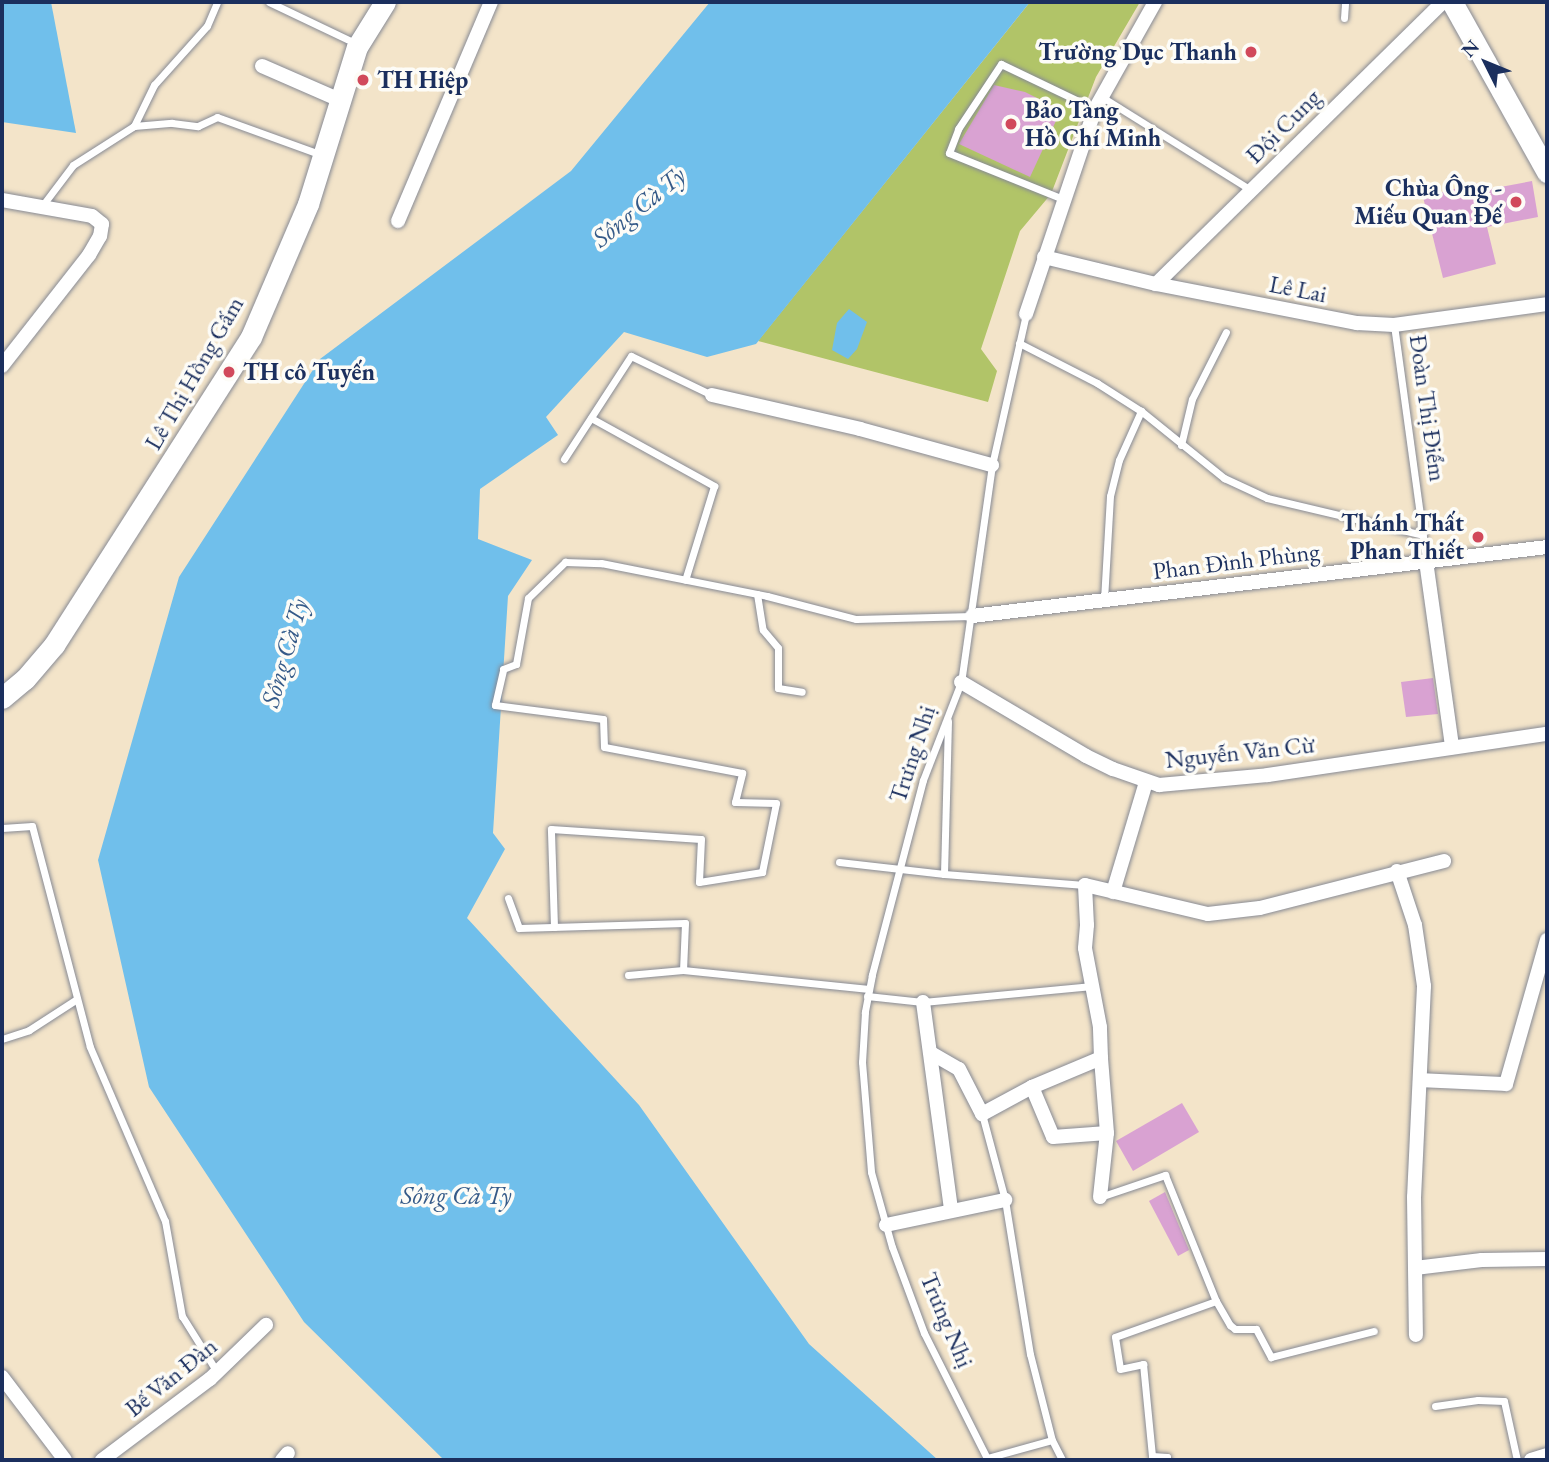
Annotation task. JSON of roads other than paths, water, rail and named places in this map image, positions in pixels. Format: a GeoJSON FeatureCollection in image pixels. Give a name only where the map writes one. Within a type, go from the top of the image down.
{"type":"FeatureCollection","features":[{"type":"Feature","properties":{"kind":"street","name":"Lê Thị Hồng Gấm"},"geometry":{"type":"LineString","coordinates":[[2,698],[41,662],[61,635],[251,337],[308,204],[358,45],[385,2]]}},
{"type":"Feature","properties":{"kind":"street"},"geometry":{"type":"LineString","coordinates":[[398,221],[491,2]]}},
{"type":"Feature","properties":{"kind":"street","name":"Trưng Nhị"},"geometry":{"type":"LineString","coordinates":[[1026,314],[1063,199],[1098,103],[1155,2]]}},
{"type":"Feature","properties":{"kind":"street","name":"Đội Cung"},"geometry":{"type":"LineString","coordinates":[[1156,284],[1443,2]]}},
{"type":"Feature","properties":{"kind":"street"},"geometry":{"type":"LineString","coordinates":[[1452,2],[1547,172]]}},
{"type":"Feature","properties":{"kind":"street"},"geometry":{"type":"LineString","coordinates":[[262,66],[340,100]]}},
{"type":"Feature","properties":{"kind":"street"},"geometry":{"type":"LineString","coordinates":[[2,211],[8,201],[92,216],[102,224],[100,236],[89,255],[2,366]]}},
{"type":"Feature","properties":{"kind":"street","name":"Lê Lai"},"geometry":{"type":"LineString","coordinates":[[1044,257],[1156,284],[1357,323],[1394,326],[1547,304]]}},
{"type":"Feature","properties":{"kind":"street"},"geometry":{"type":"LineString","coordinates":[[712,395],[860,429],[992,465]]}},
{"type":"Feature","properties":{"kind":"street","name":"Phan Đình Phùng"},"geometry":{"type":"LineString","coordinates":[[972,616],[1547,547]]}},
{"type":"Feature","properties":{"kind":"street","name":"Đoàn Thị Điểm"},"geometry":{"type":"LineString","coordinates":[[1426,561],[1452,747]]}},
{"type":"Feature","properties":{"kind":"street","name":"Nguyễn Văn Cừ"},"geometry":{"type":"LineString","coordinates":[[961,682],[1086,756],[1146,782],[1178,784],[1268,775],[1547,734]]}},
{"type":"Feature","properties":{"kind":"street"},"geometry":{"type":"LineString","coordinates":[[1114,892],[1146,782]]}},
{"type":"Feature","properties":{"kind":"street"},"geometry":{"type":"LineString","coordinates":[[1101,1197],[1107,1133],[1100,1027],[1085,948],[1085,885],[1208,914],[1260,908],[1444,860]]}},
{"type":"Feature","properties":{"kind":"street"},"geometry":{"type":"LineString","coordinates":[[1397,871],[1421,952],[1424,1002],[1415,1268],[1416,1335]]}},
{"type":"Feature","properties":{"kind":"street"},"geometry":{"type":"LineString","coordinates":[[1420,1080],[1506,1084],[1547,940]]}},
{"type":"Feature","properties":{"kind":"street"},"geometry":{"type":"LineString","coordinates":[[923,1002],[951,1210]]}},
{"type":"Feature","properties":{"kind":"street"},"geometry":{"type":"LineString","coordinates":[[931,1053],[959,1069],[982,1114],[1032,1087],[1101,1058]]}},
{"type":"Feature","properties":{"kind":"street"},"geometry":{"type":"LineString","coordinates":[[1032,1087],[1053,1137],[1107,1133]]}},
{"type":"Feature","properties":{"kind":"street"},"geometry":{"type":"LineString","coordinates":[[886,1224],[1005,1200]]}},
{"type":"Feature","properties":{"kind":"street"},"geometry":{"type":"LineString","coordinates":[[1415,1268],[1482,1260],[1547,1259]]}},
{"type":"Feature","properties":{"kind":"street","name":"Bế Văn Đàn"},"geometry":{"type":"LineString","coordinates":[[102,1460],[217,1372],[266,1325]]}},
{"type":"Feature","properties":{"kind":"street"},"geometry":{"type":"LineString","coordinates":[[2,1377],[65,1460]]}},
{"type":"Feature","properties":{"kind":"street"},"geometry":{"type":"LineString","coordinates":[[1531,1460],[1547,1455]]}},
{"type":"Feature","properties":{"kind":"lane"},"geometry":{"type":"LineString","coordinates":[[134,126],[154,85],[207,26],[217,2]]}},
{"type":"Feature","properties":{"kind":"lane"},"geometry":{"type":"LineString","coordinates":[[269,2],[358,45]]}},
{"type":"Feature","properties":{"kind":"lane"},"geometry":{"type":"LineString","coordinates":[[1344,18],[1345,2]]}},
{"type":"Feature","properties":{"kind":"lane"},"geometry":{"type":"LineString","coordinates":[[1063,199],[949,153],[958,129],[1001,64],[1098,103],[1251,190]]}},
{"type":"Feature","properties":{"kind":"lane"},"geometry":{"type":"LineString","coordinates":[[41,206],[73,165],[134,126],[172,122],[198,126],[217,117],[323,155]]}},
{"type":"Feature","properties":{"kind":"lane","name":"Trưng Nhị"},"geometry":{"type":"LineString","coordinates":[[1026,314],[992,465],[961,682],[923,779],[868,992],[862,1062],[870,1157],[886,1224],[924,1333],[987,1458],[1052,1440]]}},
{"type":"Feature","properties":{"kind":"lane","name":"Đoàn Thị Điểm"},"geometry":{"type":"LineString","coordinates":[[1394,326],[1426,561]]}},
{"type":"Feature","properties":{"kind":"lane"},"geometry":{"type":"LineString","coordinates":[[1181,445],[1192,399],[1226,332]]}},
{"type":"Feature","properties":{"kind":"lane"},"geometry":{"type":"LineString","coordinates":[[1019,343],[1097,383],[1141,411],[1224,478],[1267,498],[1423,535]]}},
{"type":"Feature","properties":{"kind":"lane"},"geometry":{"type":"LineString","coordinates":[[565,459],[631,356],[712,395]]}},
{"type":"Feature","properties":{"kind":"lane"},"geometry":{"type":"LineString","coordinates":[[1104,600],[1110,496],[1119,460],[1141,411]]}},
{"type":"Feature","properties":{"kind":"lane"},"geometry":{"type":"LineString","coordinates":[[591,418],[713,486],[685,580]]}},
{"type":"Feature","properties":{"kind":"lane"},"geometry":{"type":"LineString","coordinates":[[554,927],[551,830],[701,839],[699,882],[762,872],[776,803],[735,802],[742,773],[604,747],[603,719],[495,705],[503,669],[516,664],[528,598],[565,562],[601,563],[757,594],[856,619],[972,616]]}},
{"type":"Feature","properties":{"kind":"lane"},"geometry":{"type":"LineString","coordinates":[[757,594],[763,630],[778,648],[778,688],[802,692]]}},
{"type":"Feature","properties":{"kind":"lane"},"geometry":{"type":"LineString","coordinates":[[944,874],[948,715]]}},
{"type":"Feature","properties":{"kind":"lane"},"geometry":{"type":"LineString","coordinates":[[2,828],[32,827],[90,1047],[165,1221],[182,1316],[217,1372]]}},
{"type":"Feature","properties":{"kind":"lane"},"geometry":{"type":"LineString","coordinates":[[839,862],[944,874],[1085,885]]}},
{"type":"Feature","properties":{"kind":"lane"},"geometry":{"type":"LineString","coordinates":[[508,898],[519,929],[685,923],[683,970]]}},
{"type":"Feature","properties":{"kind":"lane"},"geometry":{"type":"LineString","coordinates":[[628,975],[683,970],[868,992],[923,1002],[1092,986]]}},
{"type":"Feature","properties":{"kind":"lane"},"geometry":{"type":"LineString","coordinates":[[2,1039],[29,1030],[77,999]]}},
{"type":"Feature","properties":{"kind":"lane"},"geometry":{"type":"LineString","coordinates":[[982,1114],[1005,1200],[1030,1354],[1052,1440],[1062,1460]]}},
{"type":"Feature","properties":{"kind":"lane"},"geometry":{"type":"LineString","coordinates":[[1101,1197],[1165,1175],[1216,1301],[1235,1329],[1256,1329],[1271,1357],[1374,1331]]}},
{"type":"Feature","properties":{"kind":"lane"},"geometry":{"type":"LineString","coordinates":[[1167,1460],[1167,1457],[1152,1456],[1143,1364],[1120,1369],[1115,1337],[1216,1301]]}},
{"type":"Feature","properties":{"kind":"lane"},"geometry":{"type":"LineString","coordinates":[[1434,1406],[1478,1400],[1504,1401],[1517,1460]]}},
{"type":"Feature","properties":{"kind":"water"},"geometry":{"type":"Polygon","coordinates":[[[2,2],[51,2],[76,133],[2,122],[2,2]]]}},
{"type":"Feature","properties":{"kind":"water","name":"Sông Cà Ty"},"geometry":{"type":"Polygon","coordinates":[[[710,2],[1030,2],[756,344],[707,357],[624,332],[546,417],[558,435],[480,489],[478,539],[532,560],[508,596],[493,833],[505,849],[467,918],[639,1105],[809,1344],[938,1460],[444,1460],[304,1322],[149,1087],[98,860],[179,577],[320,359],[571,171],[710,2]]]}},
{"type":"Feature","properties":{"kind":"water"},"geometry":{"type":"Polygon","coordinates":[[[849,309],[867,322],[857,349],[848,359],[832,350],[837,323],[849,309]]]}},
{"type":"Feature","properties":{"kind":"place","name":"Trường Dục Thanh"},"geometry":{"type":"Point","coordinates":[1251,52]}},
{"type":"Feature","properties":{"kind":"place","name":"TH Hiệp"},"geometry":{"type":"Point","coordinates":[363,80]}},
{"type":"Feature","properties":{"kind":"place","name":"Bảo Tàng Hồ Chí Minh"},"geometry":{"type":"Point","coordinates":[1011,124]}},
{"type":"Feature","properties":{"kind":"place","name":"Chùa Ông - Miếu Quan Đế"},"geometry":{"type":"Point","coordinates":[1516,202]}},
{"type":"Feature","properties":{"kind":"place","name":"TH cô Tuyến"},"geometry":{"type":"Point","coordinates":[229,372]}},
{"type":"Feature","properties":{"kind":"place","name":"Thánh Thất Phan Thiết"},"geometry":{"type":"Point","coordinates":[1478,537]}}]}
